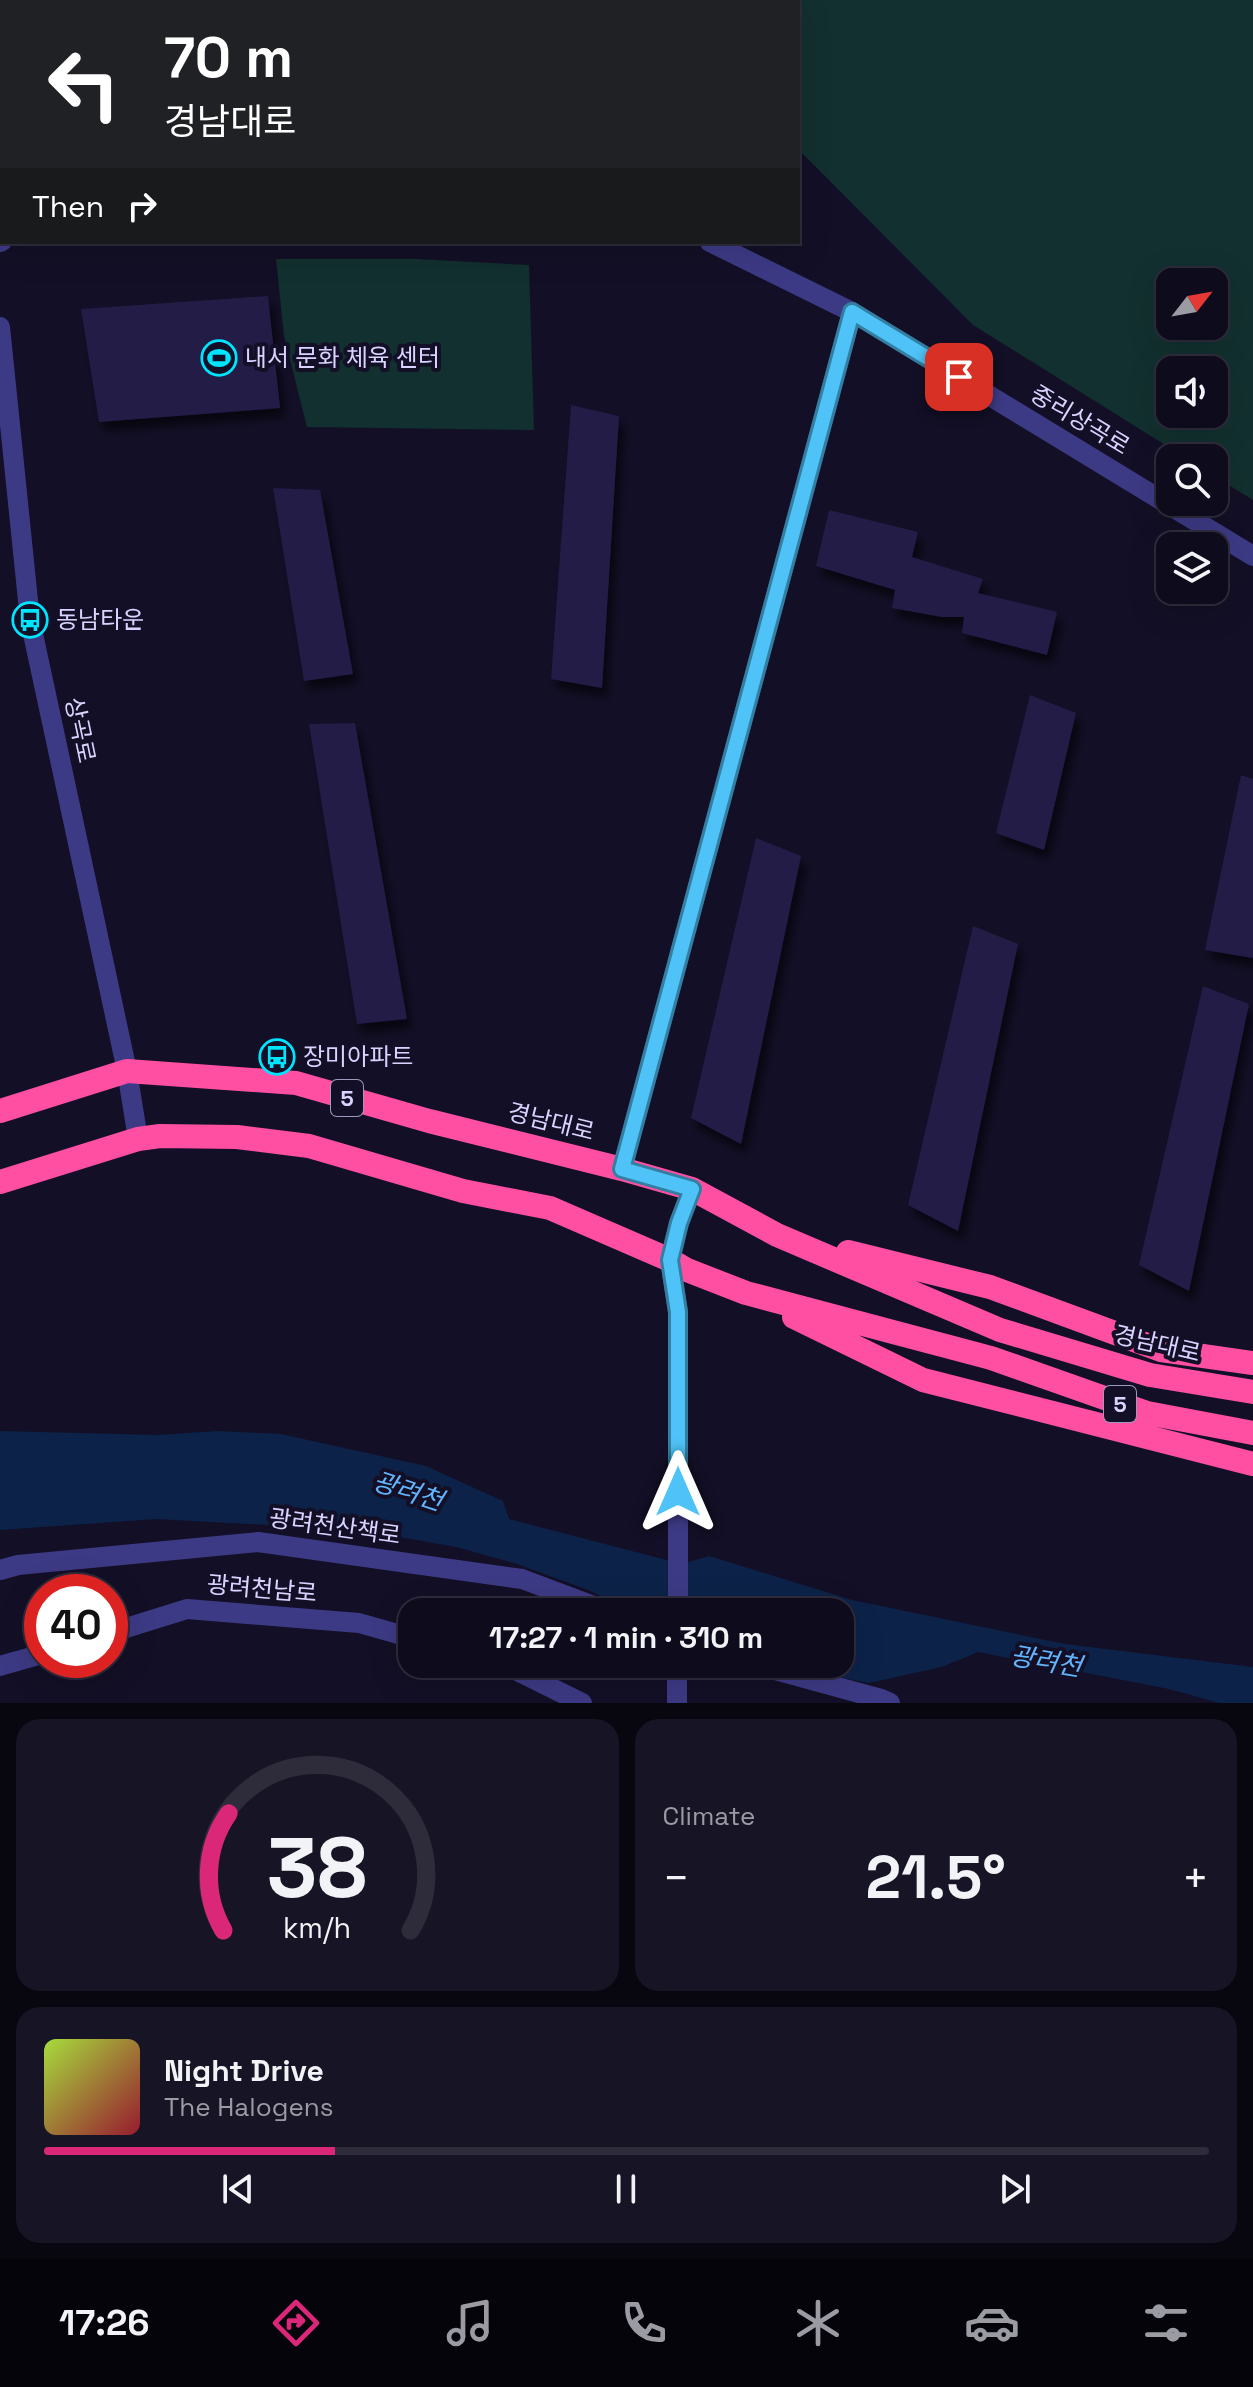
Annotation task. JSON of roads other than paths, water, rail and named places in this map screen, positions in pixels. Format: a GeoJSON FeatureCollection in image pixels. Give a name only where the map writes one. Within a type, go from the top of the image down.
{"type":"FeatureCollection","features":[{"type":"Feature","properties":{"kind":"highway","name":"경남대로"},"geometry":{"type":"LineString","coordinates":[[0,1111],[127,1071],[296,1083],[692,1189],[777,1235],[1000,1330],[1150,1375],[1253,1392]]}},
{"type":"Feature","properties":{"kind":"highway","name":"5"},"geometry":{"type":"LineString","coordinates":[[0,1182],[138,1139],[160,1136],[237,1137],[309,1146],[463,1191],[550,1208],[746,1293],[991,1358],[1147,1413],[1253,1433]]}},
{"type":"Feature","properties":{"kind":"highway"},"geometry":{"type":"LineString","coordinates":[[777,1235],[990,1287],[1161,1350],[1253,1363]]}},
{"type":"Feature","properties":{"kind":"highway"},"geometry":{"type":"LineString","coordinates":[[746,1293],[923,1380],[1253,1464]]}},
{"type":"Feature","properties":{"kind":"street","name":"중리상곡로"},"geometry":{"type":"LineString","coordinates":[[714,244],[852,312],[1253,556]]}},
{"type":"Feature","properties":{"kind":"street"},"geometry":{"type":"LineString","coordinates":[[622,1169],[852,312]]}},
{"type":"Feature","properties":{"kind":"street","name":"상곡로"},"geometry":{"type":"LineString","coordinates":[[0,327],[30,620],[127,1071],[138,1139]]}},
{"type":"Feature","properties":{"kind":"street"},"geometry":{"type":"LineString","coordinates":[[678,1598],[678,1312],[670,1260],[692,1189]]}},
{"type":"Feature","properties":{"kind":"street","name":"광려천산책로"},"geometry":{"type":"LineString","coordinates":[[0,1570],[18,1565],[258,1542],[522,1579],[573,1598]]}},
{"type":"Feature","properties":{"kind":"street","name":"광려천남로"},"geometry":{"type":"LineString","coordinates":[[128,1627],[187,1609],[359,1623],[398,1634]]}},
{"type":"Feature","properties":{"kind":"street"},"geometry":{"type":"LineString","coordinates":[[0,1666],[24,1659]]}},
{"type":"Feature","properties":{"kind":"street"},"geometry":{"type":"LineString","coordinates":[[531,1678],[582,1703]]}},
{"type":"Feature","properties":{"kind":"street"},"geometry":{"type":"LineString","coordinates":[[677,1678],[677,1703]]}},
{"type":"Feature","properties":{"kind":"street"},"geometry":{"type":"LineString","coordinates":[[804,1678],[890,1703]]}},
{"type":"Feature","properties":{"kind":"water","name":"광려천"},"geometry":{"type":"Polygon","coordinates":[[[0,1431],[281,1434],[426,1466],[503,1501],[509,1519],[682,1564],[709,1556],[846,1598],[605,1598],[517,1564],[456,1547],[322,1528],[156,1519],[0,1530],[0,1431]]]}},
{"type":"Feature","properties":{"kind":"water","name":"광려천"},"geometry":{"type":"Polygon","coordinates":[[[854,1600],[1065,1644],[1253,1667],[1253,1703],[1219,1703],[1169,1689],[978,1652],[942,1667],[869,1683],[844,1678],[854,1678],[854,1600]]]}},
{"type":"Feature","properties":{"kind":"place","name":"내서 문화 체육 센터"},"geometry":{"type":"Point","coordinates":[219,358]}},
{"type":"Feature","properties":{"kind":"place","name":"동남타운"},"geometry":{"type":"Point","coordinates":[30,620]}},
{"type":"Feature","properties":{"kind":"place","name":"장미아파트"},"geometry":{"type":"Point","coordinates":[277,1057]}}]}
